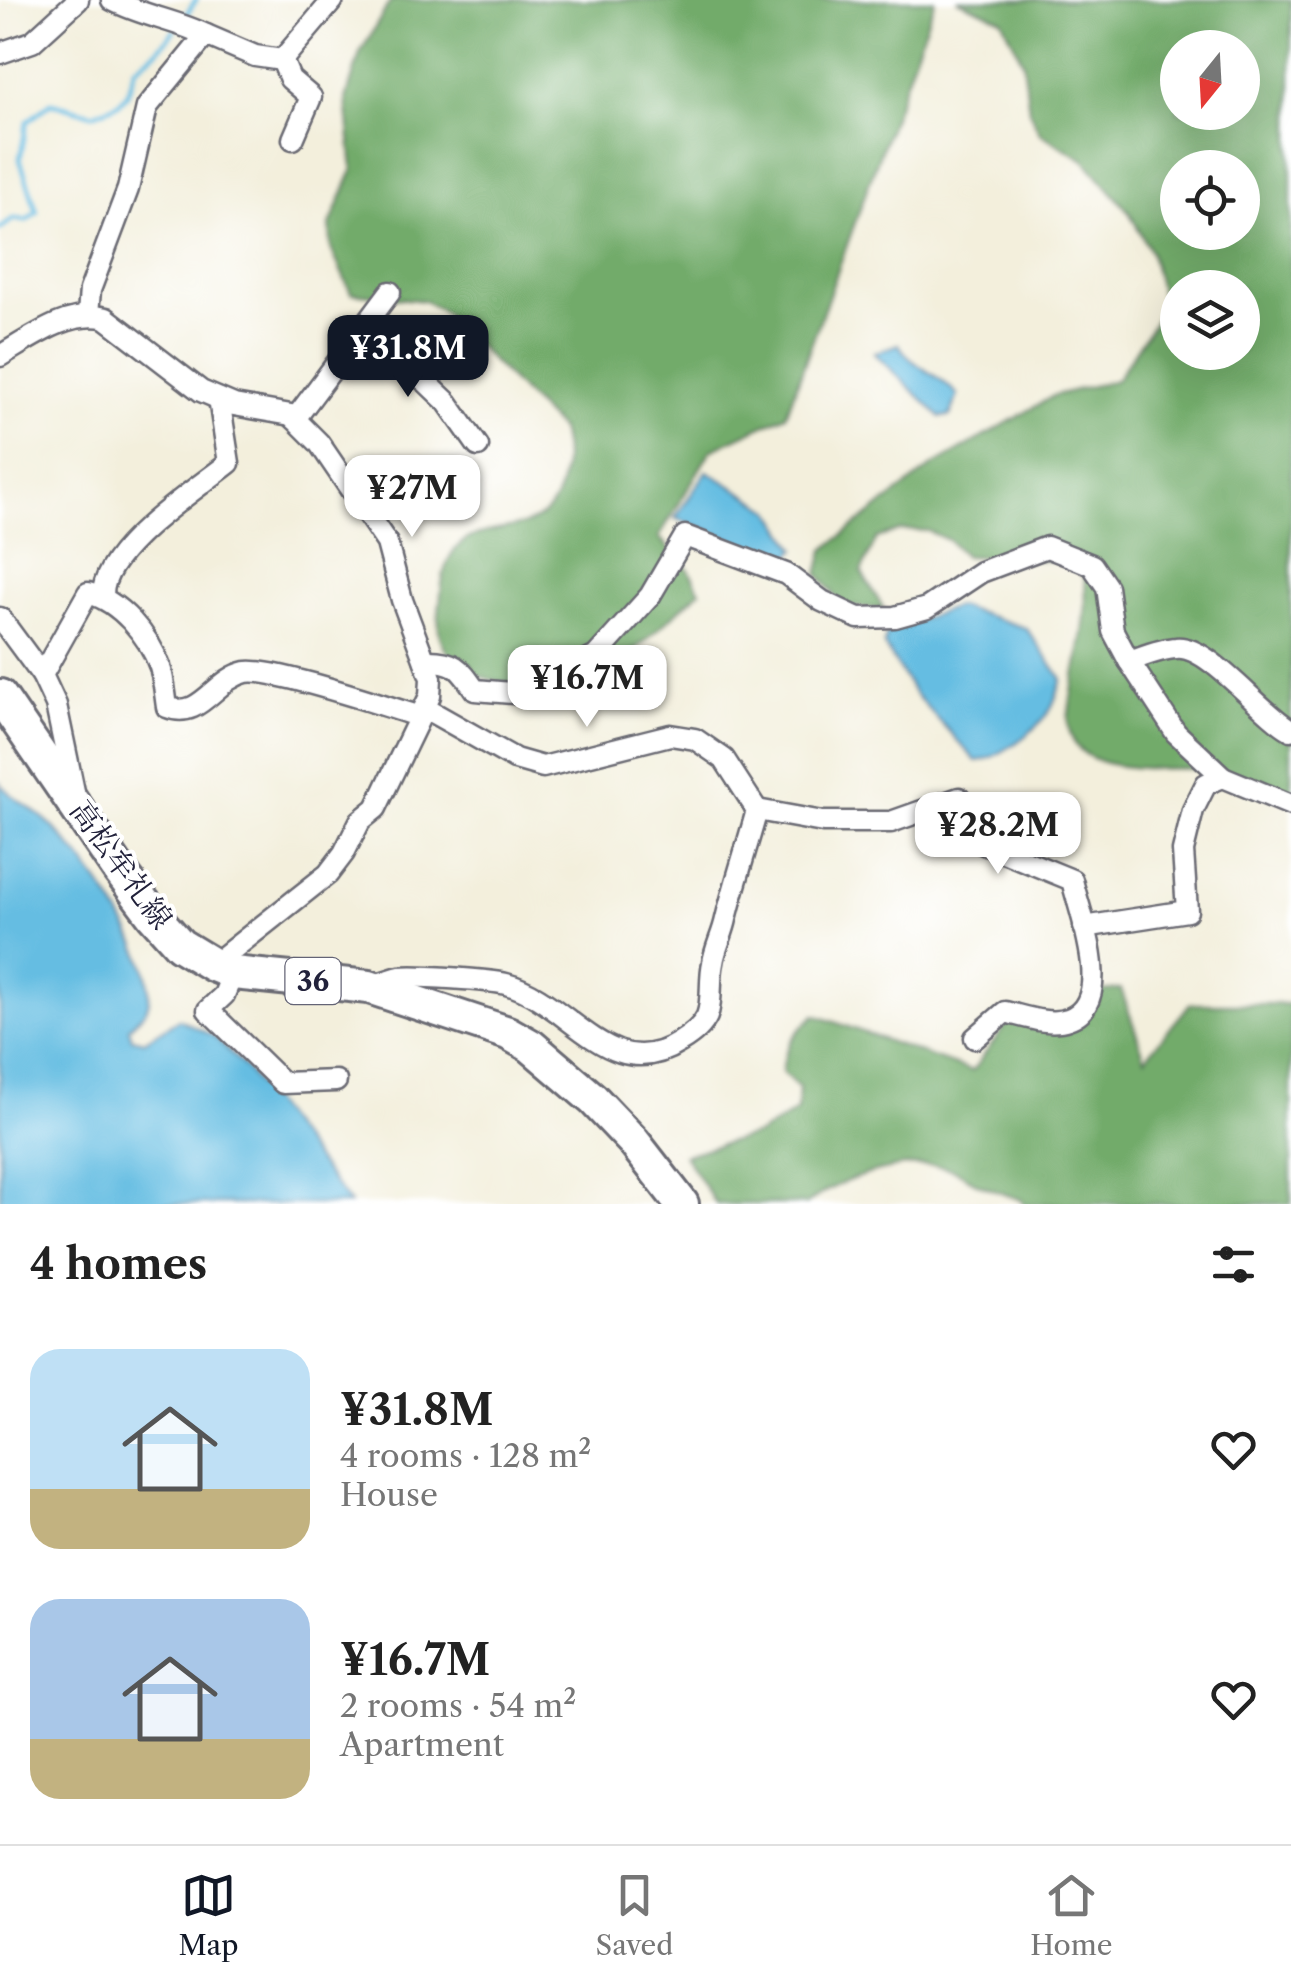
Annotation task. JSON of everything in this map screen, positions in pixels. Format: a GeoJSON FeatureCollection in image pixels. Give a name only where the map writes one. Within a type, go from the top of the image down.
{"type":"FeatureCollection","features":[{"type":"Feature","properties":{"kind":"main road","name":"高松牟礼線"},"geometry":{"type":"LineString","coordinates":[[0,696],[118,870],[180,945],[223,969],[369,987],[508,1034],[531,1046],[620,1127],[682,1204]]}},
{"type":"Feature","properties":{"kind":"street"},"geometry":{"type":"LineString","coordinates":[[0,54],[32,42],[78,0]]}},
{"type":"Feature","properties":{"kind":"street"},"geometry":{"type":"LineString","coordinates":[[112,0],[136,13],[177,22],[255,56],[282,60]]}},
{"type":"Feature","properties":{"kind":"street"},"geometry":{"type":"LineString","coordinates":[[282,60],[333,0]]}},
{"type":"Feature","properties":{"kind":"street"},"geometry":{"type":"LineString","coordinates":[[88,314],[90,290],[128,190],[147,106],[206,36]]}},
{"type":"Feature","properties":{"kind":"street"},"geometry":{"type":"LineString","coordinates":[[282,60],[290,79],[311,97],[293,140]]}},
{"type":"Feature","properties":{"kind":"street"},"geometry":{"type":"LineString","coordinates":[[295,420],[390,292]]}},
{"type":"Feature","properties":{"kind":"street"},"geometry":{"type":"LineString","coordinates":[[0,356],[48,329],[88,314],[106,318],[201,392],[234,405],[291,415],[319,443],[387,543],[402,600],[431,678],[430,696],[376,808],[360,821],[328,874],[223,969],[224,995],[208,1010],[282,1083],[336,1081]]}},
{"type":"Feature","properties":{"kind":"street"},"geometry":{"type":"LineString","coordinates":[[358,336],[447,402],[478,446]]}},
{"type":"Feature","properties":{"kind":"street"},"geometry":{"type":"LineString","coordinates":[[103,597],[102,582],[130,542],[228,463],[219,399]]}},
{"type":"Feature","properties":{"kind":"street"},"geometry":{"type":"LineString","coordinates":[[425,661],[439,660],[459,667],[475,690],[525,694],[596,656],[650,596],[686,536],[786,574],[822,600],[858,618],[895,617],[927,608],[981,572],[1047,546],[1092,565],[1100,576],[1107,588],[1113,631],[1176,733],[1223,776],[1291,806]]}},
{"type":"Feature","properties":{"kind":"street"},"geometry":{"type":"LineString","coordinates":[[42,675],[88,593],[103,597],[130,619],[159,666],[168,708],[180,712],[190,711],[222,684],[248,671],[310,684],[418,716],[430,711],[515,759],[544,767],[670,734],[695,739],[724,760],[757,810],[823,822],[891,822],[959,798],[974,840],[1072,880],[1094,969],[1092,994],[1078,1013],[1066,1020],[1040,1020],[1005,1012],[975,1038]]}},
{"type":"Feature","properties":{"kind":"street"},"geometry":{"type":"LineString","coordinates":[[0,618],[42,675],[56,705],[78,807]]}},
{"type":"Feature","properties":{"kind":"street"},"geometry":{"type":"LineString","coordinates":[[1129,660],[1179,646],[1202,655],[1273,720],[1291,730]]}},
{"type":"Feature","properties":{"kind":"street"},"geometry":{"type":"LineString","coordinates":[[1084,926],[1187,911],[1183,852],[1193,810],[1206,784],[1223,776]]}},
{"type":"Feature","properties":{"kind":"street"},"geometry":{"type":"LineString","coordinates":[[369,987],[400,977],[506,984],[545,1002],[610,1049],[631,1057],[672,1048],[693,1034],[707,1016],[712,962],[757,810]]}},
{"type":"Feature","properties":{"kind":"green space"},"geometry":{"type":"Polygon","coordinates":[[[391,0],[935,0],[786,415],[711,450],[659,537],[689,570],[700,591],[601,678],[543,685],[500,682],[463,667],[449,654],[440,637],[439,609],[447,562],[460,544],[536,519],[551,506],[561,482],[564,450],[560,430],[445,313],[424,301],[351,293],[331,249],[330,225],[353,170],[346,99],[360,53],[391,0]]]}},
{"type":"Feature","properties":{"kind":"green space"},"geometry":{"type":"Polygon","coordinates":[[[957,0],[1291,0],[1291,794],[1220,772],[1120,766],[1081,751],[1071,735],[1069,712],[1086,593],[1084,576],[1065,561],[965,556],[948,540],[928,531],[902,530],[877,538],[861,572],[884,609],[843,606],[818,574],[824,550],[931,467],[1055,395],[1116,380],[1155,321],[1160,305],[1160,370],[1260,370],[1260,270],[1160,270],[1160,291],[1151,253],[1129,212],[1084,160],[1040,133],[1029,111],[1023,62],[1002,19],[957,0]]]}},
{"type":"Feature","properties":{"kind":"green space"},"geometry":{"type":"Polygon","coordinates":[[[1121,989],[1145,1058],[1190,1004],[1291,1004],[1291,1204],[1024,1204],[957,1171],[921,1165],[858,1177],[807,1204],[716,1204],[684,1155],[758,1134],[797,1111],[799,1088],[782,1072],[783,1062],[792,1040],[815,1015],[972,1071],[1010,1020],[1050,1033],[1075,1028],[1099,991],[1121,989]]]}},
{"type":"Feature","properties":{"kind":"water"},"geometry":{"type":"Polygon","coordinates":[[[899,344],[911,359],[958,395],[950,416],[940,417],[874,353],[899,344]]]}},
{"type":"Feature","properties":{"kind":"water"},"geometry":{"type":"Polygon","coordinates":[[[707,471],[771,510],[796,549],[786,561],[675,518],[707,471]]]}},
{"type":"Feature","properties":{"kind":"water"},"geometry":{"type":"Polygon","coordinates":[[[957,606],[1026,628],[1062,679],[1050,710],[1037,726],[1006,749],[976,761],[914,693],[884,645],[887,632],[957,606]]]}},
{"type":"Feature","properties":{"kind":"water"},"geometry":{"type":"Polygon","coordinates":[[[0,783],[62,836],[98,881],[131,934],[149,984],[147,1009],[129,1028],[132,1038],[144,1041],[179,1019],[215,1037],[242,1064],[350,1204],[0,1204],[0,783]]]}},
{"type":"Feature","properties":{"kind":"waterway"},"geometry":{"type":"LineString","coordinates":[[184,18],[196,0]]}},
{"type":"Feature","properties":{"kind":"waterway"},"geometry":{"type":"LineString","coordinates":[[0,229],[13,219],[27,220],[37,212],[20,159],[27,122],[51,103],[93,114],[118,104],[127,94],[135,68],[174,31]]}}]}
